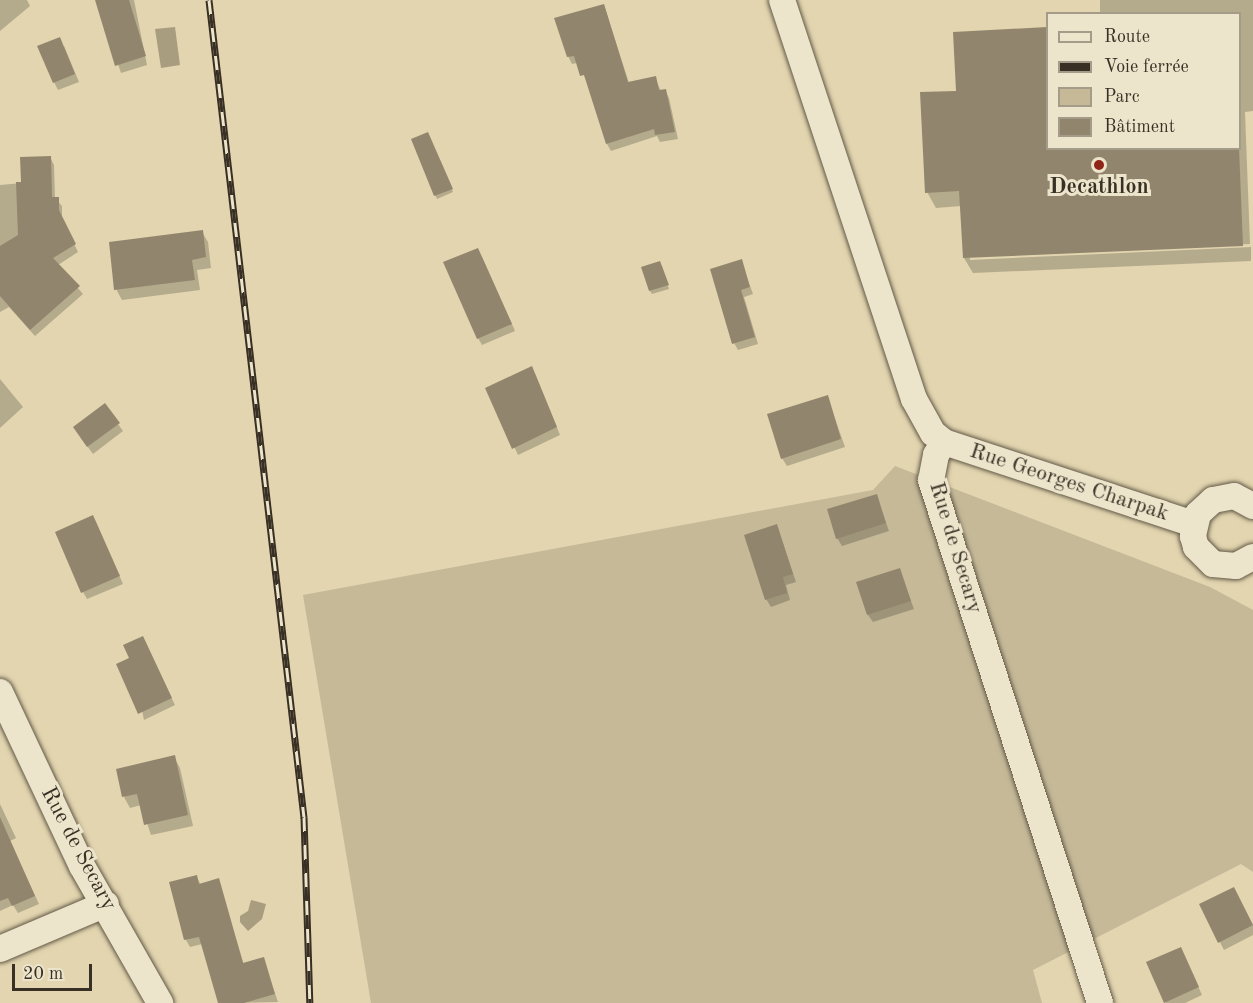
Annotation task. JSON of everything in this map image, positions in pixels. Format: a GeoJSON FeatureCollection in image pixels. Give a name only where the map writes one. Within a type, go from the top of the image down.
{"type":"FeatureCollection","features":[{"type":"Feature","properties":{"kind":"street"},"geometry":{"type":"LineString","coordinates":[[782,0],[914,399],[929,428],[944,442]]}},
{"type":"Feature","properties":{"kind":"street","name":"Rue Georges Charpak"},"geometry":{"type":"LineString","coordinates":[[944,442],[1194,524]]}},
{"type":"Feature","properties":{"kind":"street","name":"Rue de Secary"},"geometry":{"type":"LineString","coordinates":[[944,442],[936,455],[932,480],[1100,1003]]}},
{"type":"Feature","properties":{"kind":"street","name":"Rue Georges Charpak"},"geometry":{"type":"LineString","coordinates":[[1253,506],[1244,499],[1223,496],[1204,506],[1194,524],[1196,547],[1213,564],[1236,566],[1253,557]]}},
{"type":"Feature","properties":{"kind":"street","name":"Rue de Secary"},"geometry":{"type":"LineString","coordinates":[[0,692],[82,866],[106,904],[160,1003]]}},
{"type":"Feature","properties":{"kind":"street"},"geometry":{"type":"LineString","coordinates":[[0,949],[106,904]]}},
{"type":"Feature","properties":{"kind":"green space"},"geometry":{"type":"Polygon","coordinates":[[[895,466],[1210,587],[1253,610],[1253,872],[1241,864],[1033,970],[1042,1003],[371,1003],[303,595],[873,490],[895,466]]]}},
{"type":"Feature","properties":{"kind":"shaded area"},"geometry":{"type":"Polygon","coordinates":[[[175,27],[180,65],[161,68],[155,29],[175,27]]]}},
{"type":"Feature","properties":{"kind":"shaded area"},"geometry":{"type":"Polygon","coordinates":[[[251,900],[266,904],[262,919],[248,931],[240,922],[240,916],[248,911],[251,900]]]}},
{"type":"Feature","properties":{"kind":"building"},"geometry":{"type":"Polygon","coordinates":[[[95,0],[129,0],[146,56],[115,66],[95,0]]]}},
{"type":"Feature","properties":{"kind":"building"},"geometry":{"type":"Polygon","coordinates":[[[604,4],[628,82],[656,76],[659,90],[666,89],[675,132],[655,135],[654,129],[606,144],[584,75],[580,76],[574,56],[567,57],[554,18],[604,4]]]}},
{"type":"Feature","properties":{"kind":"building"},"geometry":{"type":"Polygon","coordinates":[[[1046,27],[1046,150],[1239,150],[1243,246],[963,258],[959,191],[925,193],[920,92],[956,91],[953,32],[1046,27]]]}},
{"type":"Feature","properties":{"kind":"building"},"geometry":{"type":"Polygon","coordinates":[[[60,37],[75,74],[53,83],[37,46],[60,37]]]}},
{"type":"Feature","properties":{"kind":"building"},"geometry":{"type":"Polygon","coordinates":[[[428,132],[453,189],[434,196],[411,139],[428,132]]]}},
{"type":"Feature","properties":{"kind":"building"},"geometry":{"type":"Polygon","coordinates":[[[51,156],[52,197],[59,197],[59,210],[76,244],[53,258],[80,286],[30,330],[0,296],[0,246],[18,235],[16,182],[21,182],[20,157],[51,156]]]}},
{"type":"Feature","properties":{"kind":"building"},"geometry":{"type":"Polygon","coordinates":[[[203,230],[206,257],[192,260],[195,280],[114,290],[109,242],[203,230]]]}},
{"type":"Feature","properties":{"kind":"building"},"geometry":{"type":"Polygon","coordinates":[[[478,248],[512,324],[477,339],[443,262],[478,248]]]}},
{"type":"Feature","properties":{"kind":"building"},"geometry":{"type":"Polygon","coordinates":[[[742,259],[750,287],[741,290],[755,337],[732,344],[710,269],[742,259]]]}},
{"type":"Feature","properties":{"kind":"building"},"geometry":{"type":"Polygon","coordinates":[[[660,261],[669,285],[649,291],[641,267],[660,261]]]}},
{"type":"Feature","properties":{"kind":"building"},"geometry":{"type":"Polygon","coordinates":[[[532,366],[557,427],[512,449],[485,388],[532,366]]]}},
{"type":"Feature","properties":{"kind":"building"},"geometry":{"type":"Polygon","coordinates":[[[828,395],[841,439],[781,459],[767,414],[828,395]]]}},
{"type":"Feature","properties":{"kind":"building"},"geometry":{"type":"Polygon","coordinates":[[[105,403],[120,423],[87,447],[73,427],[105,403]]]}},
{"type":"Feature","properties":{"kind":"building"},"geometry":{"type":"Polygon","coordinates":[[[877,494],[886,523],[836,539],[827,509],[877,494]]]}},
{"type":"Feature","properties":{"kind":"building"},"geometry":{"type":"Polygon","coordinates":[[[93,515],[120,576],[81,593],[55,532],[93,515]]]}},
{"type":"Feature","properties":{"kind":"building"},"geometry":{"type":"Polygon","coordinates":[[[777,524],[793,574],[783,577],[787,593],[765,600],[744,535],[777,524]]]}},
{"type":"Feature","properties":{"kind":"building"},"geometry":{"type":"Polygon","coordinates":[[[900,568],[911,601],[867,615],[856,582],[900,568]]]}},
{"type":"Feature","properties":{"kind":"building"},"geometry":{"type":"Polygon","coordinates":[[[143,636],[172,698],[138,714],[116,664],[129,658],[123,645],[143,636]]]}},
{"type":"Feature","properties":{"kind":"building"},"geometry":{"type":"Polygon","coordinates":[[[175,755],[188,815],[144,825],[137,794],[122,797],[116,769],[175,755]]]}},
{"type":"Feature","properties":{"kind":"building"},"geometry":{"type":"Polygon","coordinates":[[[0,817],[35,896],[12,906],[8,898],[0,901],[0,817]]]}},
{"type":"Feature","properties":{"kind":"building"},"geometry":{"type":"Polygon","coordinates":[[[197,875],[199,884],[219,878],[243,963],[264,957],[275,994],[244,1003],[218,1003],[199,937],[184,940],[169,882],[197,875]]]}},
{"type":"Feature","properties":{"kind":"building"},"geometry":{"type":"Polygon","coordinates":[[[1234,887],[1253,925],[1218,943],[1199,904],[1234,887]]]}},
{"type":"Feature","properties":{"kind":"building"},"geometry":{"type":"Polygon","coordinates":[[[1181,947],[1199,987],[1164,1003],[1146,962],[1181,947]]]}},
{"type":"Feature","properties":{"kind":"railway"},"geometry":{"type":"LineString","coordinates":[[209,0],[304,817],[310,1003]]}},
{"type":"Feature","properties":{"kind":"place","name":"Decathlon"},"geometry":{"type":"Point","coordinates":[1099,165]}}]}
